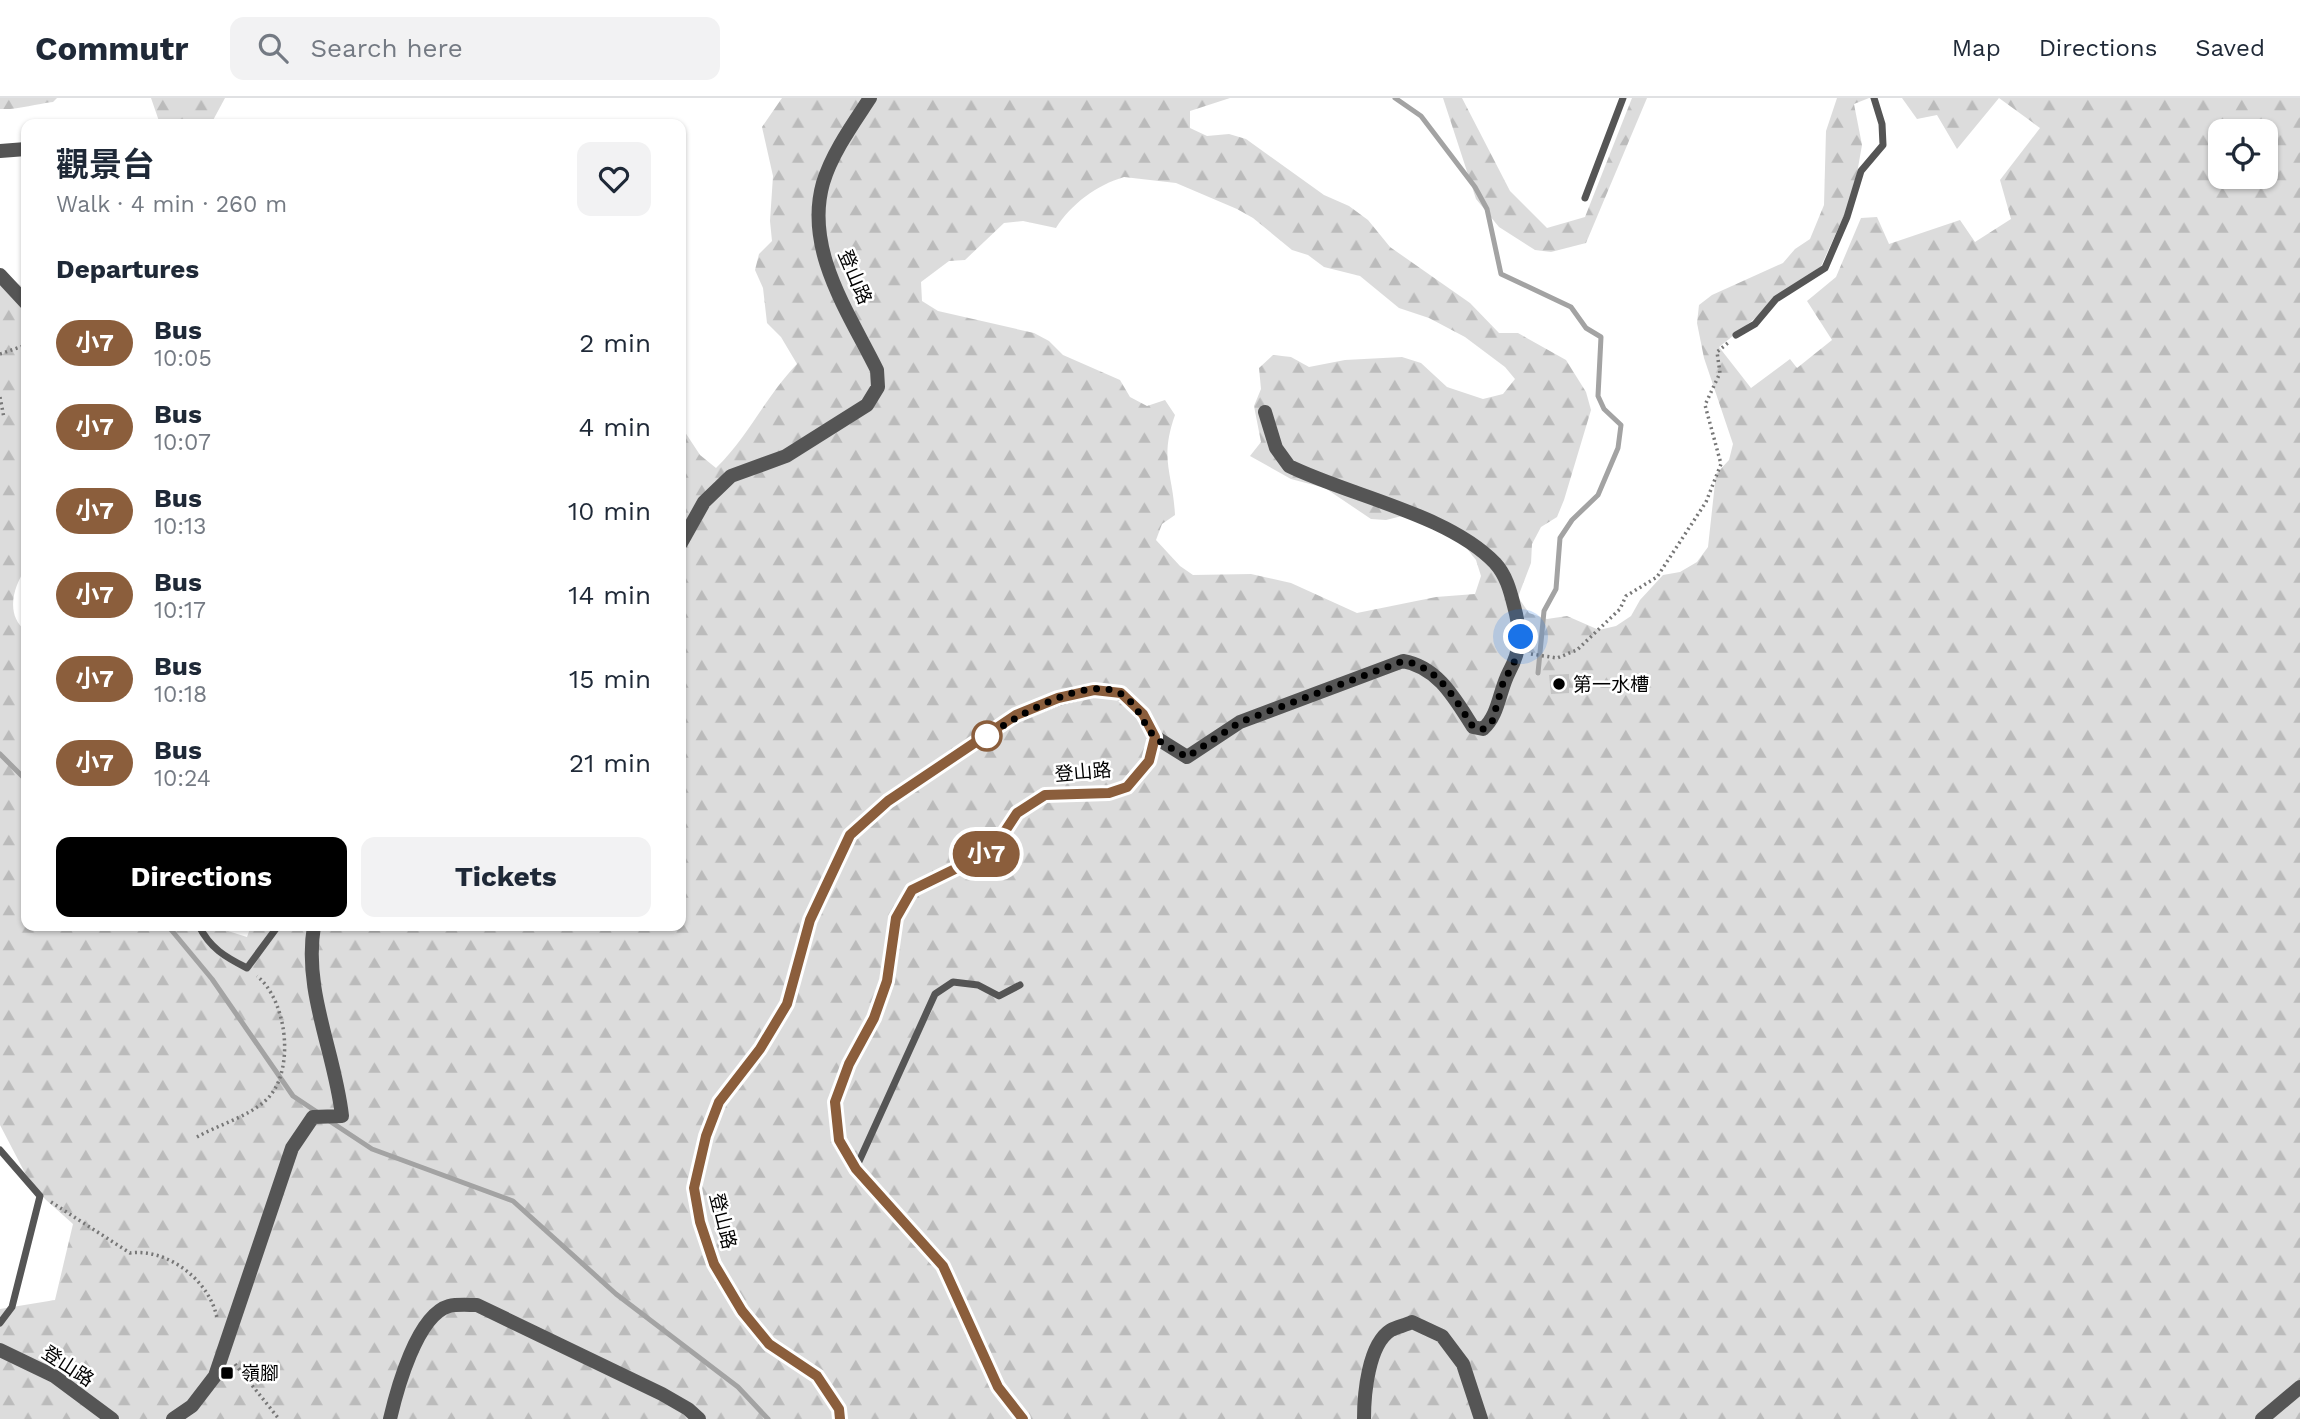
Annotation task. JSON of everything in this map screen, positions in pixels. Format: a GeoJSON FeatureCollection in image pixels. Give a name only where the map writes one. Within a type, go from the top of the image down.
{"type":"FeatureCollection","features":[{"type":"Feature","properties":{"kind":"street","name":"登山路"},"geometry":{"type":"LineString","coordinates":[[686,534],[704,502],[731,476],[786,456],[867,405],[878,387],[877,370],[826,267],[817,228],[823,183],[846,135],[870,98]]}},
{"type":"Feature","properties":{"kind":"street"},"geometry":{"type":"LineString","coordinates":[[0,151],[21,149]]}},
{"type":"Feature","properties":{"kind":"street"},"geometry":{"type":"LineString","coordinates":[[0,275],[21,298]]}},
{"type":"Feature","properties":{"kind":"street"},"geometry":{"type":"LineString","coordinates":[[1155,737],[1187,757],[1240,722],[1403,661],[1419,664],[1440,680],[1473,727],[1483,729],[1492,722],[1503,683],[1518,655],[1521,637],[1517,617],[1508,582],[1496,564],[1463,536],[1289,466],[1276,448],[1265,412]]}},
{"type":"Feature","properties":{"kind":"street","name":"登山路"},"geometry":{"type":"LineString","coordinates":[[840,1419],[839,1409],[817,1376],[769,1344],[742,1311],[714,1264],[700,1222],[694,1188],[706,1136],[719,1102],[760,1049],[787,1004],[810,920],[850,835],[888,801],[1016,715],[1058,698],[1094,690],[1121,693],[1143,714],[1155,737],[1149,761],[1127,787],[1109,793],[1045,795],[1017,813],[992,851],[912,890],[896,918],[887,981],[874,1018],[849,1064],[835,1102],[839,1140],[856,1169],[943,1266],[998,1387],[1023,1419]]}},
{"type":"Feature","properties":{"kind":"street"},"geometry":{"type":"LineString","coordinates":[[173,1419],[201,1396],[215,1376],[292,1148],[313,1117],[342,1116],[339,1089],[314,993],[310,947],[313,931]]}},
{"type":"Feature","properties":{"kind":"street"},"geometry":{"type":"LineString","coordinates":[[390,1419],[396,1391],[427,1319],[449,1306],[477,1305],[662,1394],[688,1409],[699,1419]]}},
{"type":"Feature","properties":{"kind":"street"},"geometry":{"type":"LineString","coordinates":[[1364,1419],[1364,1396],[1373,1356],[1389,1331],[1412,1322],[1442,1336],[1463,1364],[1481,1419]]}},
{"type":"Feature","properties":{"kind":"street","name":"登山路"},"geometry":{"type":"LineString","coordinates":[[0,1350],[54,1376],[112,1419]]}},
{"type":"Feature","properties":{"kind":"street"},"geometry":{"type":"LineString","coordinates":[[2262,1419],[2300,1387]]}},
{"type":"Feature","properties":{"kind":"lane"},"geometry":{"type":"LineString","coordinates":[[1585,198],[1623,98]]}},
{"type":"Feature","properties":{"kind":"lane"},"geometry":{"type":"LineString","coordinates":[[1736,335],[1755,324],[1776,299],[1825,268],[1847,217],[1861,171],[1883,145],[1882,124],[1874,98]]}},
{"type":"Feature","properties":{"kind":"lane"},"geometry":{"type":"LineString","coordinates":[[202,931],[208,943],[226,958],[247,968],[274,931]]}},
{"type":"Feature","properties":{"kind":"lane"},"geometry":{"type":"LineString","coordinates":[[856,1169],[935,994],[953,982],[978,985],[999,996],[1020,985]]}},
{"type":"Feature","properties":{"kind":"lane"},"geometry":{"type":"LineString","coordinates":[[0,1150],[40,1196],[12,1307],[0,1323]]}},
{"type":"Feature","properties":{"kind":"path"},"geometry":{"type":"LineString","coordinates":[[1518,655],[1535,653],[1557,659],[1577,650],[1620,609],[1626,596],[1657,577],[1706,502],[1719,474],[1721,464],[1705,405],[1720,373],[1717,352],[1736,335]]}},
{"type":"Feature","properties":{"kind":"path"},"geometry":{"type":"LineString","coordinates":[[0,355],[21,347]]}},
{"type":"Feature","properties":{"kind":"path"},"geometry":{"type":"LineString","coordinates":[[0,397],[4,418]]}},
{"type":"Feature","properties":{"kind":"path"},"geometry":{"type":"LineString","coordinates":[[197,1136],[255,1109],[277,1087],[283,1063],[282,1030],[275,1000],[263,981],[247,968]]}},
{"type":"Feature","properties":{"kind":"path"},"geometry":{"type":"LineString","coordinates":[[40,1196],[130,1253],[153,1255],[184,1268],[205,1288],[218,1325]]}},
{"type":"Feature","properties":{"kind":"path"},"geometry":{"type":"LineString","coordinates":[[220,1363],[230,1366],[237,1363],[279,1419]]}},
{"type":"Feature","properties":{"kind":"green space"},"geometry":{"type":"Polygon","coordinates":[[[0,98],[57,98],[53,102],[0,109],[0,98]]]}},
{"type":"Feature","properties":{"kind":"green space"},"geometry":{"type":"Polygon","coordinates":[[[151,98],[225,98],[214,119],[158,119],[151,98]]]}},
{"type":"Feature","properties":{"kind":"green space"},"geometry":{"type":"Polygon","coordinates":[[[782,98],[1230,98],[1190,111],[1190,128],[1207,136],[1229,134],[1246,139],[1324,195],[1349,206],[1368,220],[1390,247],[1470,303],[1499,333],[1518,333],[1566,360],[1586,392],[1591,410],[1564,500],[1557,517],[1541,527],[1532,544],[1531,563],[1518,597],[1529,613],[1547,619],[1567,616],[1599,630],[1616,626],[1631,616],[1640,600],[1663,575],[1680,572],[1697,562],[1708,547],[1716,474],[1729,460],[1733,444],[1704,358],[1697,323],[1699,305],[1712,295],[1783,263],[1795,249],[1810,239],[1824,205],[1826,131],[1837,98],[1869,98],[1854,104],[1862,145],[1853,196],[1821,266],[1719,347],[1751,388],[1790,359],[1797,368],[1832,340],[1807,301],[1836,277],[1861,218],[1877,217],[1889,244],[1960,220],[1975,242],[2011,219],[2000,180],[2040,128],[1999,98],[2300,98],[2300,1419],[0,1419],[0,1309],[55,1300],[73,1224],[45,1199],[25,1173],[0,1125],[0,269],[21,286],[21,578],[15,592],[13,609],[21,626],[21,931],[228,931],[247,937],[249,931],[686,931],[686,434],[700,455],[716,468],[797,364],[781,337],[767,323],[763,288],[755,270],[759,254],[772,241],[770,221],[773,176],[762,127],[782,98]],[[1124,177],[1086,196],[1069,211],[1056,228],[1023,221],[1004,223],[965,260],[949,261],[921,282],[922,301],[938,311],[1034,333],[1049,341],[1063,355],[1120,380],[1130,397],[1147,406],[1165,400],[1175,415],[1167,455],[1175,515],[1162,524],[1156,540],[1180,566],[1193,575],[1251,574],[1291,583],[1357,613],[1436,597],[1475,594],[1481,576],[1476,560],[1453,531],[1402,516],[1386,520],[1371,519],[1325,488],[1291,479],[1250,456],[1261,442],[1254,406],[1261,389],[1259,368],[1273,355],[1291,357],[1309,367],[1345,360],[1402,357],[1421,363],[1447,387],[1483,399],[1503,394],[1515,379],[1505,367],[1465,337],[1429,318],[1399,308],[1360,276],[1324,267],[1308,255],[1292,250],[1253,218],[1176,183],[1124,177]]]}},
{"type":"Feature","properties":{"kind":"green space"},"geometry":{"type":"Polygon","coordinates":[[[1443,98],[1462,98],[1510,191],[1547,228],[1585,217],[1632,98],[1647,98],[1586,243],[1551,252],[1535,250],[1499,227],[1476,199],[1443,98]]]}},
{"type":"Feature","properties":{"kind":"green space"},"geometry":{"type":"Polygon","coordinates":[[[1902,98],[1999,98],[1957,149],[1937,115],[1917,119],[1902,98]]]}},
{"type":"Feature","properties":{"kind":"building","name":"第一水槽"},"geometry":{"type":"Polygon","coordinates":[[[1569,674],[1569,693],[1551,694],[1549,675],[1569,674]]]}},
{"type":"Feature","properties":{"kind":"waterway"},"geometry":{"type":"LineString","coordinates":[[1395,98],[1421,116],[1475,187],[1487,209],[1501,274],[1571,307],[1586,328],[1601,337],[1598,396],[1604,409],[1621,425],[1618,448],[1598,495],[1572,520],[1560,538],[1556,589],[1544,611],[1538,673]]}},
{"type":"Feature","properties":{"kind":"waterway"},"geometry":{"type":"LineString","coordinates":[[0,754],[21,775]]}},
{"type":"Feature","properties":{"kind":"waterway"},"geometry":{"type":"LineString","coordinates":[[172,931],[212,979],[293,1096],[320,1114]]}},
{"type":"Feature","properties":{"kind":"waterway"},"geometry":{"type":"LineString","coordinates":[[328,1120],[372,1149],[513,1201],[616,1294],[738,1387],[768,1419]]}},
{"type":"Feature","properties":{"kind":"bus line","name":"小7"},"geometry":{"type":"LineString","coordinates":[[840,1419],[839,1409],[817,1376],[769,1344],[742,1311],[714,1264],[700,1222],[694,1188],[706,1136],[719,1102],[760,1049],[787,1004],[800,965],[810,920],[850,835],[888,801],[1016,715],[1058,698],[1094,690],[1121,693],[1143,714],[1155,737],[1149,761],[1127,787],[1109,793],[1045,795],[1017,813],[992,851],[912,890],[896,918],[887,981],[874,1018],[849,1064],[835,1102],[839,1140],[856,1169],[924,1241],[943,1266],[998,1387],[1023,1419]]}},
{"type":"Feature","properties":{"kind":"place","name":"第一水槽"},"geometry":{"type":"Point","coordinates":[1559,684]}},
{"type":"Feature","properties":{"kind":"place","name":"嶺腳"},"geometry":{"type":"Point","coordinates":[227,1373]}},
{"type":"Feature","properties":{"kind":"route"},"geometry":{"type":"LineString","coordinates":[[987,736],[985,738],[1016,715],[1058,698],[1094,690],[1121,693],[1143,714],[1155,737],[1187,757],[1240,722],[1403,661],[1419,664],[1440,680],[1473,727],[1483,729],[1492,722],[1503,683],[1518,655],[1521,637]]}}]}
